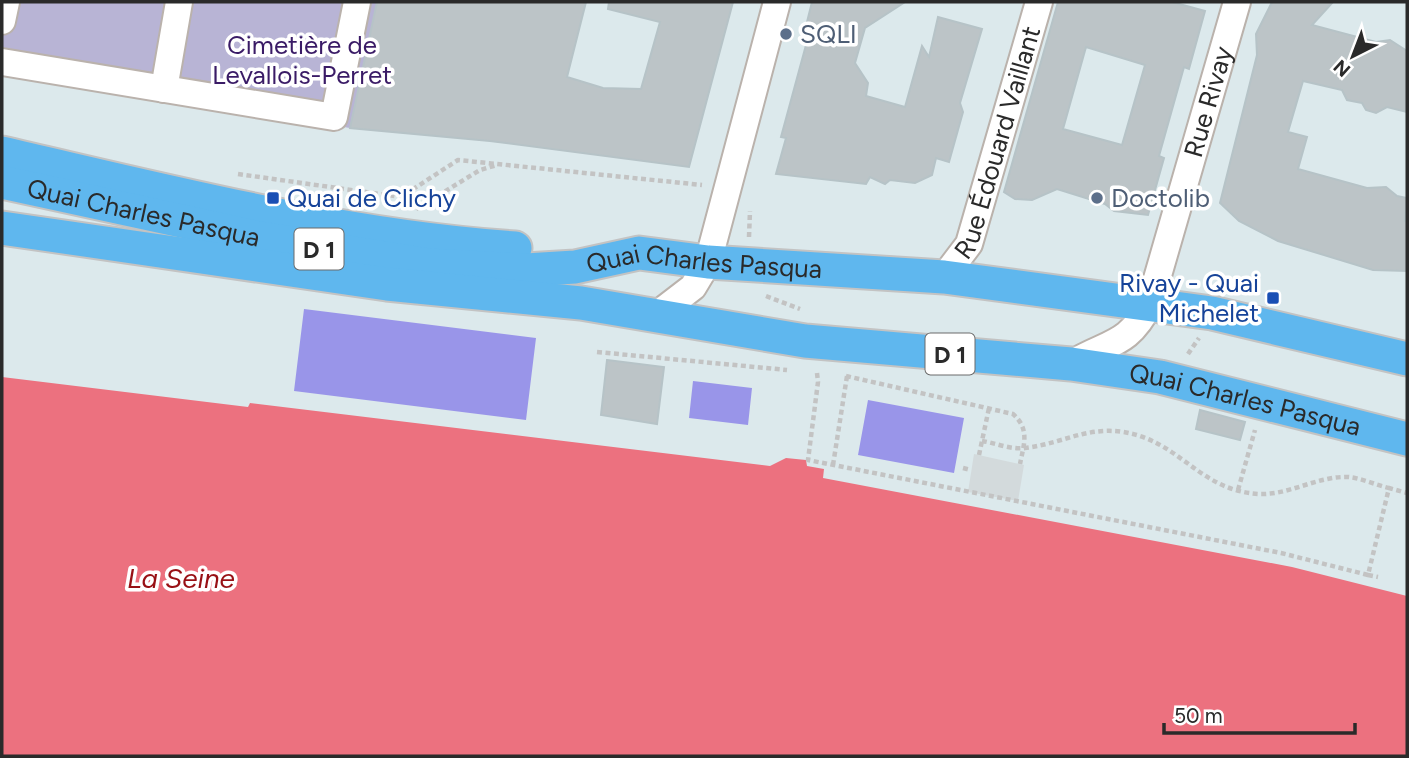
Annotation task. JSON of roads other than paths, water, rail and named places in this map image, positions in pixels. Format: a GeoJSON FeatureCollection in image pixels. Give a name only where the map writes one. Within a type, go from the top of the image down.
{"type":"FeatureCollection","features":[{"type":"Feature","properties":{"kind":"main road","name":"D 1"},"geometry":{"type":"LineString","coordinates":[[2,153],[305,221],[397,236],[489,246],[600,249],[639,253]]}},
{"type":"Feature","properties":{"kind":"main road","name":"Quai Charles Pasqua"},"geometry":{"type":"LineString","coordinates":[[2,182],[255,237],[429,265],[539,270],[575,267],[639,253],[708,262],[944,276],[1212,313],[1407,359]]}},
{"type":"Feature","properties":{"kind":"main road","name":"Quai Charles Pasqua"},"geometry":{"type":"LineString","coordinates":[[2,228],[387,284],[582,303],[654,317],[819,365],[1071,365],[1178,380],[1407,439]]}},
{"type":"Feature","properties":{"kind":"street"},"geometry":{"type":"LineString","coordinates":[[2,21],[6,2]]}},
{"type":"Feature","properties":{"kind":"street"},"geometry":{"type":"LineString","coordinates":[[163,89],[179,2]]}},
{"type":"Feature","properties":{"kind":"street"},"geometry":{"type":"LineString","coordinates":[[2,62],[334,117],[357,2]]}},
{"type":"Feature","properties":{"kind":"street"},"geometry":{"type":"LineString","coordinates":[[654,317],[693,286],[708,262],[777,2]]}},
{"type":"Feature","properties":{"kind":"street","name":"Rue Édouard Vaillant"},"geometry":{"type":"LineString","coordinates":[[944,276],[970,244],[1039,2]]}},
{"type":"Feature","properties":{"kind":"street","name":"Rue Rivay"},"geometry":{"type":"LineString","coordinates":[[1071,365],[1095,350],[1125,338],[1139,325],[1150,303],[1237,2]]}},
{"type":"Feature","properties":{"kind":"water","name":"La Seine"},"geometry":{"type":"Polygon","coordinates":[[[2,377],[248,407],[250,403],[770,466],[786,458],[806,460],[807,466],[824,469],[823,478],[1292,567],[1407,596],[1407,756],[2,756],[2,377]]]}},
{"type":"Feature","properties":{"kind":"place","name":"SQLI"},"geometry":{"type":"Point","coordinates":[786,34]}},
{"type":"Feature","properties":{"kind":"place","name":"Quai de Clichy"},"geometry":{"type":"Point","coordinates":[273,198]}},
{"type":"Feature","properties":{"kind":"place","name":"Doctolib"},"geometry":{"type":"Point","coordinates":[1097,198]}},
{"type":"Feature","properties":{"kind":"place","name":"Rivay - Quai Michelet"},"geometry":{"type":"Point","coordinates":[1273,298]}},
{"type":"Feature","properties":{"kind":"park label","name":"Cimetière de Levallois-Perret"},"geometry":{"type":"Point","coordinates":[302,60]}}]}
